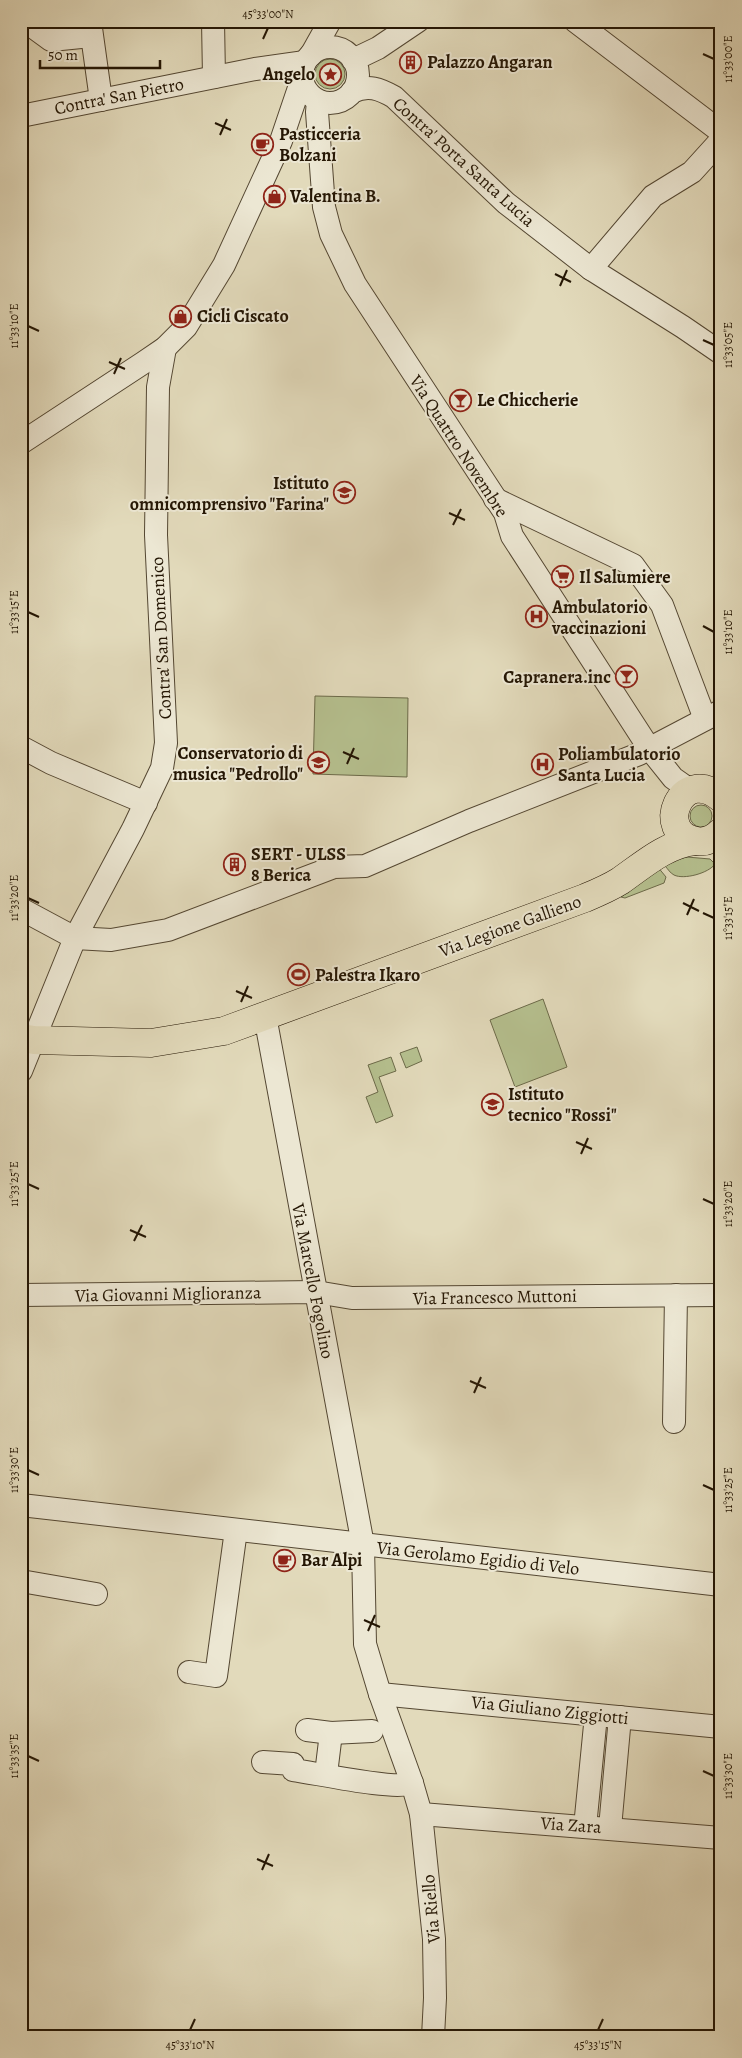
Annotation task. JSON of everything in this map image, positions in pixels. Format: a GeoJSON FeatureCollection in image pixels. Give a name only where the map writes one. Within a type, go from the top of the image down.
{"type":"FeatureCollection","features":[{"type":"Feature","properties":{"kind":"main road"},"geometry":{"type":"LineString","coordinates":[[697,796],[677,828],[684,836],[710,842]]}},
{"type":"Feature","properties":{"kind":"main road","name":"Via Legione Gallieno"},"geometry":{"type":"LineString","coordinates":[[619,881],[697,796]]}},
{"type":"Feature","properties":{"kind":"main road","name":"Via Legione Gallieno"},"geometry":{"type":"LineString","coordinates":[[28,1039],[151,1042],[224,1031],[585,898],[619,881],[670,847],[682,842],[710,842]]}},
{"type":"Feature","properties":{"kind":"street"},"geometry":{"type":"LineString","coordinates":[[25,21],[51,40],[90,29],[101,100]]}},
{"type":"Feature","properties":{"kind":"street"},"geometry":{"type":"LineString","coordinates":[[213,21],[214,77]]}},
{"type":"Feature","properties":{"kind":"street"},"geometry":{"type":"LineString","coordinates":[[22,439],[165,348],[186,327],[224,265],[309,79],[336,37],[378,48],[418,21]]}},
{"type":"Feature","properties":{"kind":"street"},"geometry":{"type":"LineString","coordinates":[[575,21],[721,132]]}},
{"type":"Feature","properties":{"kind":"street","name":"Via Quattro Novembre"},"geometry":{"type":"LineString","coordinates":[[322,162],[333,124],[358,77],[336,37]]}},
{"type":"Feature","properties":{"kind":"street","name":"Contra' San Pietro"},"geometry":{"type":"LineString","coordinates":[[21,116],[214,77],[309,79]]}},
{"type":"Feature","properties":{"kind":"street","name":"Via Quattro Novembre"},"geometry":{"type":"LineString","coordinates":[[309,79],[317,112],[324,207],[331,234],[354,284],[505,513],[512,536],[649,748],[662,767],[697,796]]}},
{"type":"Feature","properties":{"kind":"street","name":"Contra' Porta Santa Lucia"},"geometry":{"type":"LineString","coordinates":[[309,79],[328,104],[337,103],[360,88],[374,88],[394,97],[506,203],[591,269],[721,352]]}},
{"type":"Feature","properties":{"kind":"street"},"geometry":{"type":"LineString","coordinates":[[591,269],[653,196],[692,172],[721,140]]}},
{"type":"Feature","properties":{"kind":"street","name":"Contra' San Domenico"},"geometry":{"type":"LineString","coordinates":[[21,1071],[28,1039],[75,938],[162,768],[166,743],[156,535],[158,387],[165,348]]}},
{"type":"Feature","properties":{"kind":"street"},"geometry":{"type":"LineString","coordinates":[[21,909],[75,938],[111,940],[168,930],[334,867],[365,866],[469,821],[649,748],[713,715],[662,605],[633,566],[495,499]]}},
{"type":"Feature","properties":{"kind":"street"},"geometry":{"type":"LineString","coordinates":[[512,536],[522,530],[533,517]]}},
{"type":"Feature","properties":{"kind":"street"},"geometry":{"type":"LineString","coordinates":[[21,747],[51,763],[146,802]]}},
{"type":"Feature","properties":{"kind":"street","name":"Via Marcello Fogolino"},"geometry":{"type":"LineString","coordinates":[[265,1016],[363,1545]]}},
{"type":"Feature","properties":{"kind":"street","name":"Via Francesco Muttoni"},"geometry":{"type":"LineString","coordinates":[[316,1292],[352,1298],[721,1296]]}},
{"type":"Feature","properties":{"kind":"street","name":"Via Giovanni Miglioranza"},"geometry":{"type":"LineString","coordinates":[[21,1296],[316,1292]]}},
{"type":"Feature","properties":{"kind":"street"},"geometry":{"type":"LineString","coordinates":[[674,1422],[676,1295]]}},
{"type":"Feature","properties":{"kind":"street","name":"Via Gerolamo Egidio di Velo"},"geometry":{"type":"LineString","coordinates":[[21,1504],[721,1585]]}},
{"type":"Feature","properties":{"kind":"street"},"geometry":{"type":"LineString","coordinates":[[189,1672],[216,1676],[236,1530]]}},
{"type":"Feature","properties":{"kind":"street","name":"Via Riello"},"geometry":{"type":"LineString","coordinates":[[363,1545],[365,1644],[421,1814],[434,1939],[436,1998],[434,2037]]}},
{"type":"Feature","properties":{"kind":"street"},"geometry":{"type":"LineString","coordinates":[[21,1581],[96,1594]]}},
{"type":"Feature","properties":{"kind":"street","name":"Via Giuliano Ziggiotti"},"geometry":{"type":"LineString","coordinates":[[380,1694],[721,1727]]}},
{"type":"Feature","properties":{"kind":"street"},"geometry":{"type":"LineString","coordinates":[[585,1827],[596,1715]]}},
{"type":"Feature","properties":{"kind":"street"},"geometry":{"type":"LineString","coordinates":[[610,1828],[620,1717]]}},
{"type":"Feature","properties":{"kind":"street"},"geometry":{"type":"LineString","coordinates":[[307,1730],[331,1733],[372,1730]]}},
{"type":"Feature","properties":{"kind":"street"},"geometry":{"type":"LineString","coordinates":[[326,1774],[331,1733]]}},
{"type":"Feature","properties":{"kind":"street"},"geometry":{"type":"LineString","coordinates":[[264,1762],[293,1764],[293,1770],[326,1774],[370,1783],[406,1786],[412,1783]]}},
{"type":"Feature","properties":{"kind":"street","name":"Via Zara"},"geometry":{"type":"LineString","coordinates":[[421,1814],[721,1838]]}},
{"type":"Feature","properties":{"kind":"green space"},"geometry":{"type":"Polygon","coordinates":[[[330,59],[341,63],[345,74],[341,85],[330,89],[319,85],[315,74],[319,63],[330,59]]]}},
{"type":"Feature","properties":{"kind":"green space"},"geometry":{"type":"Polygon","coordinates":[[[315,696],[408,698],[407,777],[313,774],[315,696]]]}},
{"type":"Feature","properties":{"kind":"green space"},"geometry":{"type":"Polygon","coordinates":[[[701,805],[709,808],[712,816],[709,824],[701,827],[693,824],[690,816],[693,808],[701,805]]]}},
{"type":"Feature","properties":{"kind":"green space"},"geometry":{"type":"Polygon","coordinates":[[[687,857],[710,859],[715,864],[702,873],[684,877],[674,875],[665,866],[678,859],[687,857]]]}},
{"type":"Feature","properties":{"kind":"green space"},"geometry":{"type":"Polygon","coordinates":[[[657,866],[666,877],[664,883],[625,898],[621,897],[657,866]]]}},
{"type":"Feature","properties":{"kind":"green space"},"geometry":{"type":"Polygon","coordinates":[[[543,999],[567,1067],[515,1087],[490,1020],[543,999]]]}},
{"type":"Feature","properties":{"kind":"green space"},"geometry":{"type":"Polygon","coordinates":[[[417,1047],[422,1061],[406,1068],[400,1053],[417,1047]]]}},
{"type":"Feature","properties":{"kind":"green space"},"geometry":{"type":"Polygon","coordinates":[[[391,1057],[396,1071],[379,1077],[393,1116],[376,1123],[366,1097],[378,1092],[368,1065],[391,1057]]]}},
{"type":"Feature","properties":{"kind":"place","name":"Palazzo Angaran"},"geometry":{"type":"Point","coordinates":[411,62]}},
{"type":"Feature","properties":{"kind":"place","name":"Angelo"},"geometry":{"type":"Point","coordinates":[331,74]}},
{"type":"Feature","properties":{"kind":"place","name":"Pasticceria Bolzani"},"geometry":{"type":"Point","coordinates":[263,144]}},
{"type":"Feature","properties":{"kind":"place","name":"Valentina B."},"geometry":{"type":"Point","coordinates":[274,196]}},
{"type":"Feature","properties":{"kind":"place","name":"Cicli Ciscato"},"geometry":{"type":"Point","coordinates":[181,316]}},
{"type":"Feature","properties":{"kind":"place","name":"Le Chiccherie"},"geometry":{"type":"Point","coordinates":[461,400]}},
{"type":"Feature","properties":{"kind":"place","name":"Istituto omnicomprensivo \"Farina\""},"geometry":{"type":"Point","coordinates":[345,493]}},
{"type":"Feature","properties":{"kind":"place","name":"Il Salumiere"},"geometry":{"type":"Point","coordinates":[563,577]}},
{"type":"Feature","properties":{"kind":"place","name":"Ambulatorio vaccinazioni"},"geometry":{"type":"Point","coordinates":[536,617]}},
{"type":"Feature","properties":{"kind":"place","name":"Capranera.inc"},"geometry":{"type":"Point","coordinates":[627,677]}},
{"type":"Feature","properties":{"kind":"place","name":"Conservatorio di musica \"Pedrollo\""},"geometry":{"type":"Point","coordinates":[319,763]}},
{"type":"Feature","properties":{"kind":"place","name":"Poliambulatorio Santa Lucia"},"geometry":{"type":"Point","coordinates":[542,764]}},
{"type":"Feature","properties":{"kind":"place","name":"SERT - ULSS 8 Berica"},"geometry":{"type":"Point","coordinates":[235,864]}},
{"type":"Feature","properties":{"kind":"place","name":"Palestra Ikaro"},"geometry":{"type":"Point","coordinates":[299,975]}},
{"type":"Feature","properties":{"kind":"place","name":"Istituto tecnico \"Rossi\""},"geometry":{"type":"Point","coordinates":[492,1104]}},
{"type":"Feature","properties":{"kind":"place","name":"Bar Alpi"},"geometry":{"type":"Point","coordinates":[285,1560]}}]}
